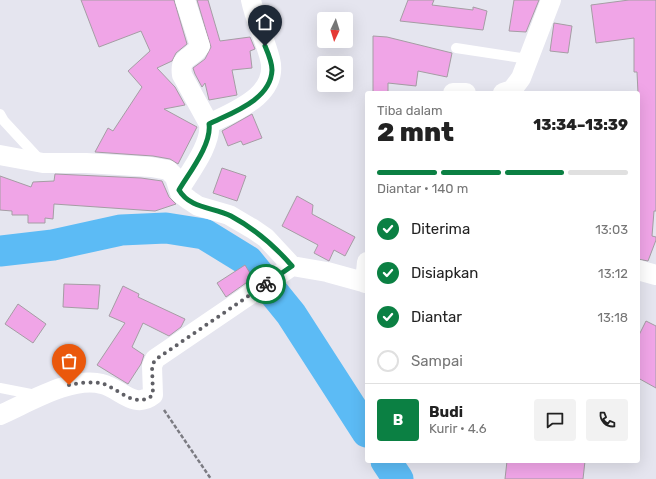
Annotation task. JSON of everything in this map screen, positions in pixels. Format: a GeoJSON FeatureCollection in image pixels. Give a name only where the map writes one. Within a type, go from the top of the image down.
{"type":"FeatureCollection","features":[{"type":"Feature","properties":{"kind":"street"},"geometry":{"type":"LineString","coordinates":[[179,190],[206,142],[210,130],[209,124],[182,76],[181,68],[183,62],[197,52],[200,46],[186,0]]}},
{"type":"Feature","properties":{"kind":"street"},"geometry":{"type":"LineString","coordinates":[[209,124],[247,105],[263,90],[269,80],[272,69],[270,58],[251,0]]}},
{"type":"Feature","properties":{"kind":"street"},"geometry":{"type":"LineString","coordinates":[[509,91],[512,90],[521,78],[551,0]]}},
{"type":"Feature","properties":{"kind":"street"},"geometry":{"type":"LineString","coordinates":[[0,155],[43,163],[86,163],[151,167],[168,170],[175,177],[179,190],[189,200],[198,206],[229,215],[253,228],[266,238],[288,269]]}},
{"type":"Feature","properties":{"kind":"street"},"geometry":{"type":"LineString","coordinates":[[0,415],[61,388],[77,383],[102,384],[131,399],[138,401],[149,399],[153,395],[152,366],[155,360],[288,269],[327,272],[365,283]]}},
{"type":"Feature","properties":{"kind":"street"},"geometry":{"type":"LineString","coordinates":[[640,271],[656,276]]}},
{"type":"Feature","properties":{"kind":"lane"},"geometry":{"type":"LineString","coordinates":[[456,48],[528,59]]}},
{"type":"Feature","properties":{"kind":"lane"},"geometry":{"type":"LineString","coordinates":[[0,114],[4,121],[43,163]]}},
{"type":"Feature","properties":{"kind":"lane"},"geometry":{"type":"LineString","coordinates":[[0,388],[42,396]]}},
{"type":"Feature","properties":{"kind":"path"},"geometry":{"type":"LineString","coordinates":[[153,395],[211,479]]}},
{"type":"Feature","properties":{"kind":"building"},"geometry":{"type":"Polygon","coordinates":[[[81,0],[174,0],[187,44],[176,53],[172,61],[157,68],[175,87],[185,105],[164,109],[197,127],[178,164],[170,159],[153,156],[95,152],[108,128],[113,131],[142,87],[128,71],[150,51],[141,31],[99,47],[81,0]]]}},
{"type":"Feature","properties":{"kind":"building"},"geometry":{"type":"Polygon","coordinates":[[[197,0],[208,0],[220,41],[250,37],[255,49],[250,51],[252,68],[232,70],[237,95],[209,100],[205,83],[202,87],[195,74],[193,68],[205,59],[211,47],[197,0]]]}},
{"type":"Feature","properties":{"kind":"building"},"geometry":{"type":"Polygon","coordinates":[[[408,0],[434,0],[432,5],[473,10],[473,7],[487,11],[483,30],[400,21],[408,0]]]}},
{"type":"Feature","properties":{"kind":"building"},"geometry":{"type":"Polygon","coordinates":[[[514,0],[539,0],[526,32],[509,31],[514,0]]]}},
{"type":"Feature","properties":{"kind":"building"},"geometry":{"type":"Polygon","coordinates":[[[629,0],[656,0],[656,211],[654,211],[652,236],[656,237],[656,240],[648,261],[640,259],[640,91],[638,91],[637,72],[634,72],[634,38],[596,43],[591,5],[629,0]]]}},
{"type":"Feature","properties":{"kind":"building"},"geometry":{"type":"Polygon","coordinates":[[[554,23],[572,26],[568,53],[550,51],[554,23]]]}},
{"type":"Feature","properties":{"kind":"building"},"geometry":{"type":"Polygon","coordinates":[[[373,36],[387,37],[452,53],[447,77],[418,71],[416,86],[388,83],[388,91],[373,91],[373,36]]]}},
{"type":"Feature","properties":{"kind":"building"},"geometry":{"type":"Polygon","coordinates":[[[252,114],[262,138],[243,145],[241,141],[228,146],[222,131],[252,114]]]}},
{"type":"Feature","properties":{"kind":"building"},"geometry":{"type":"Polygon","coordinates":[[[222,168],[246,176],[237,201],[213,193],[222,168]]]}},
{"type":"Feature","properties":{"kind":"building"},"geometry":{"type":"Polygon","coordinates":[[[55,174],[141,178],[162,181],[169,197],[176,204],[155,211],[54,204],[53,219],[45,218],[45,223],[28,223],[28,215],[12,215],[12,211],[0,210],[0,176],[31,187],[33,182],[54,181],[55,174]]]}},
{"type":"Feature","properties":{"kind":"building"},"geometry":{"type":"Polygon","coordinates":[[[297,196],[313,205],[312,214],[355,237],[345,256],[334,250],[329,261],[314,253],[318,245],[282,226],[297,196]]]}},
{"type":"Feature","properties":{"kind":"building"},"geometry":{"type":"Polygon","coordinates":[[[245,265],[253,278],[226,297],[217,283],[245,265]]]}},
{"type":"Feature","properties":{"kind":"building"},"geometry":{"type":"Polygon","coordinates":[[[64,284],[100,285],[98,309],[63,307],[64,284]]]}},
{"type":"Feature","properties":{"kind":"building"},"geometry":{"type":"Polygon","coordinates":[[[123,286],[139,294],[138,297],[185,319],[181,327],[169,336],[143,323],[132,347],[144,355],[141,364],[128,384],[97,365],[125,323],[109,316],[123,286]]]}},
{"type":"Feature","properties":{"kind":"building"},"geometry":{"type":"Polygon","coordinates":[[[18,304],[46,324],[33,343],[5,324],[18,304]]]}},
{"type":"Feature","properties":{"kind":"building"},"geometry":{"type":"Polygon","coordinates":[[[646,321],[656,326],[656,388],[640,379],[640,333],[646,321]]]}},
{"type":"Feature","properties":{"kind":"building"},"geometry":{"type":"Polygon","coordinates":[[[507,463],[585,463],[583,479],[505,479],[507,463]]]}},
{"type":"Feature","properties":{"kind":"waterway"},"geometry":{"type":"LineString","coordinates":[[0,251],[53,245],[121,230],[166,228],[204,234],[248,261],[291,314],[365,429]]}},
{"type":"Feature","properties":{"kind":"waterway"},"geometry":{"type":"LineString","coordinates":[[387,463],[398,479]]}},
{"type":"Feature","properties":{"kind":"way so far"},"geometry":{"type":"LineString","coordinates":[[69,385],[77,383],[102,384],[131,399],[138,401],[149,399],[153,395],[152,366],[155,360],[266,284]]}},
{"type":"Feature","properties":{"kind":"route"},"geometry":{"type":"LineString","coordinates":[[265,46],[270,58],[272,69],[269,80],[263,90],[247,105],[209,124],[209,136],[179,190],[180,193],[198,206],[229,215],[253,228],[278,250],[292,266],[266,284]]}}]}
